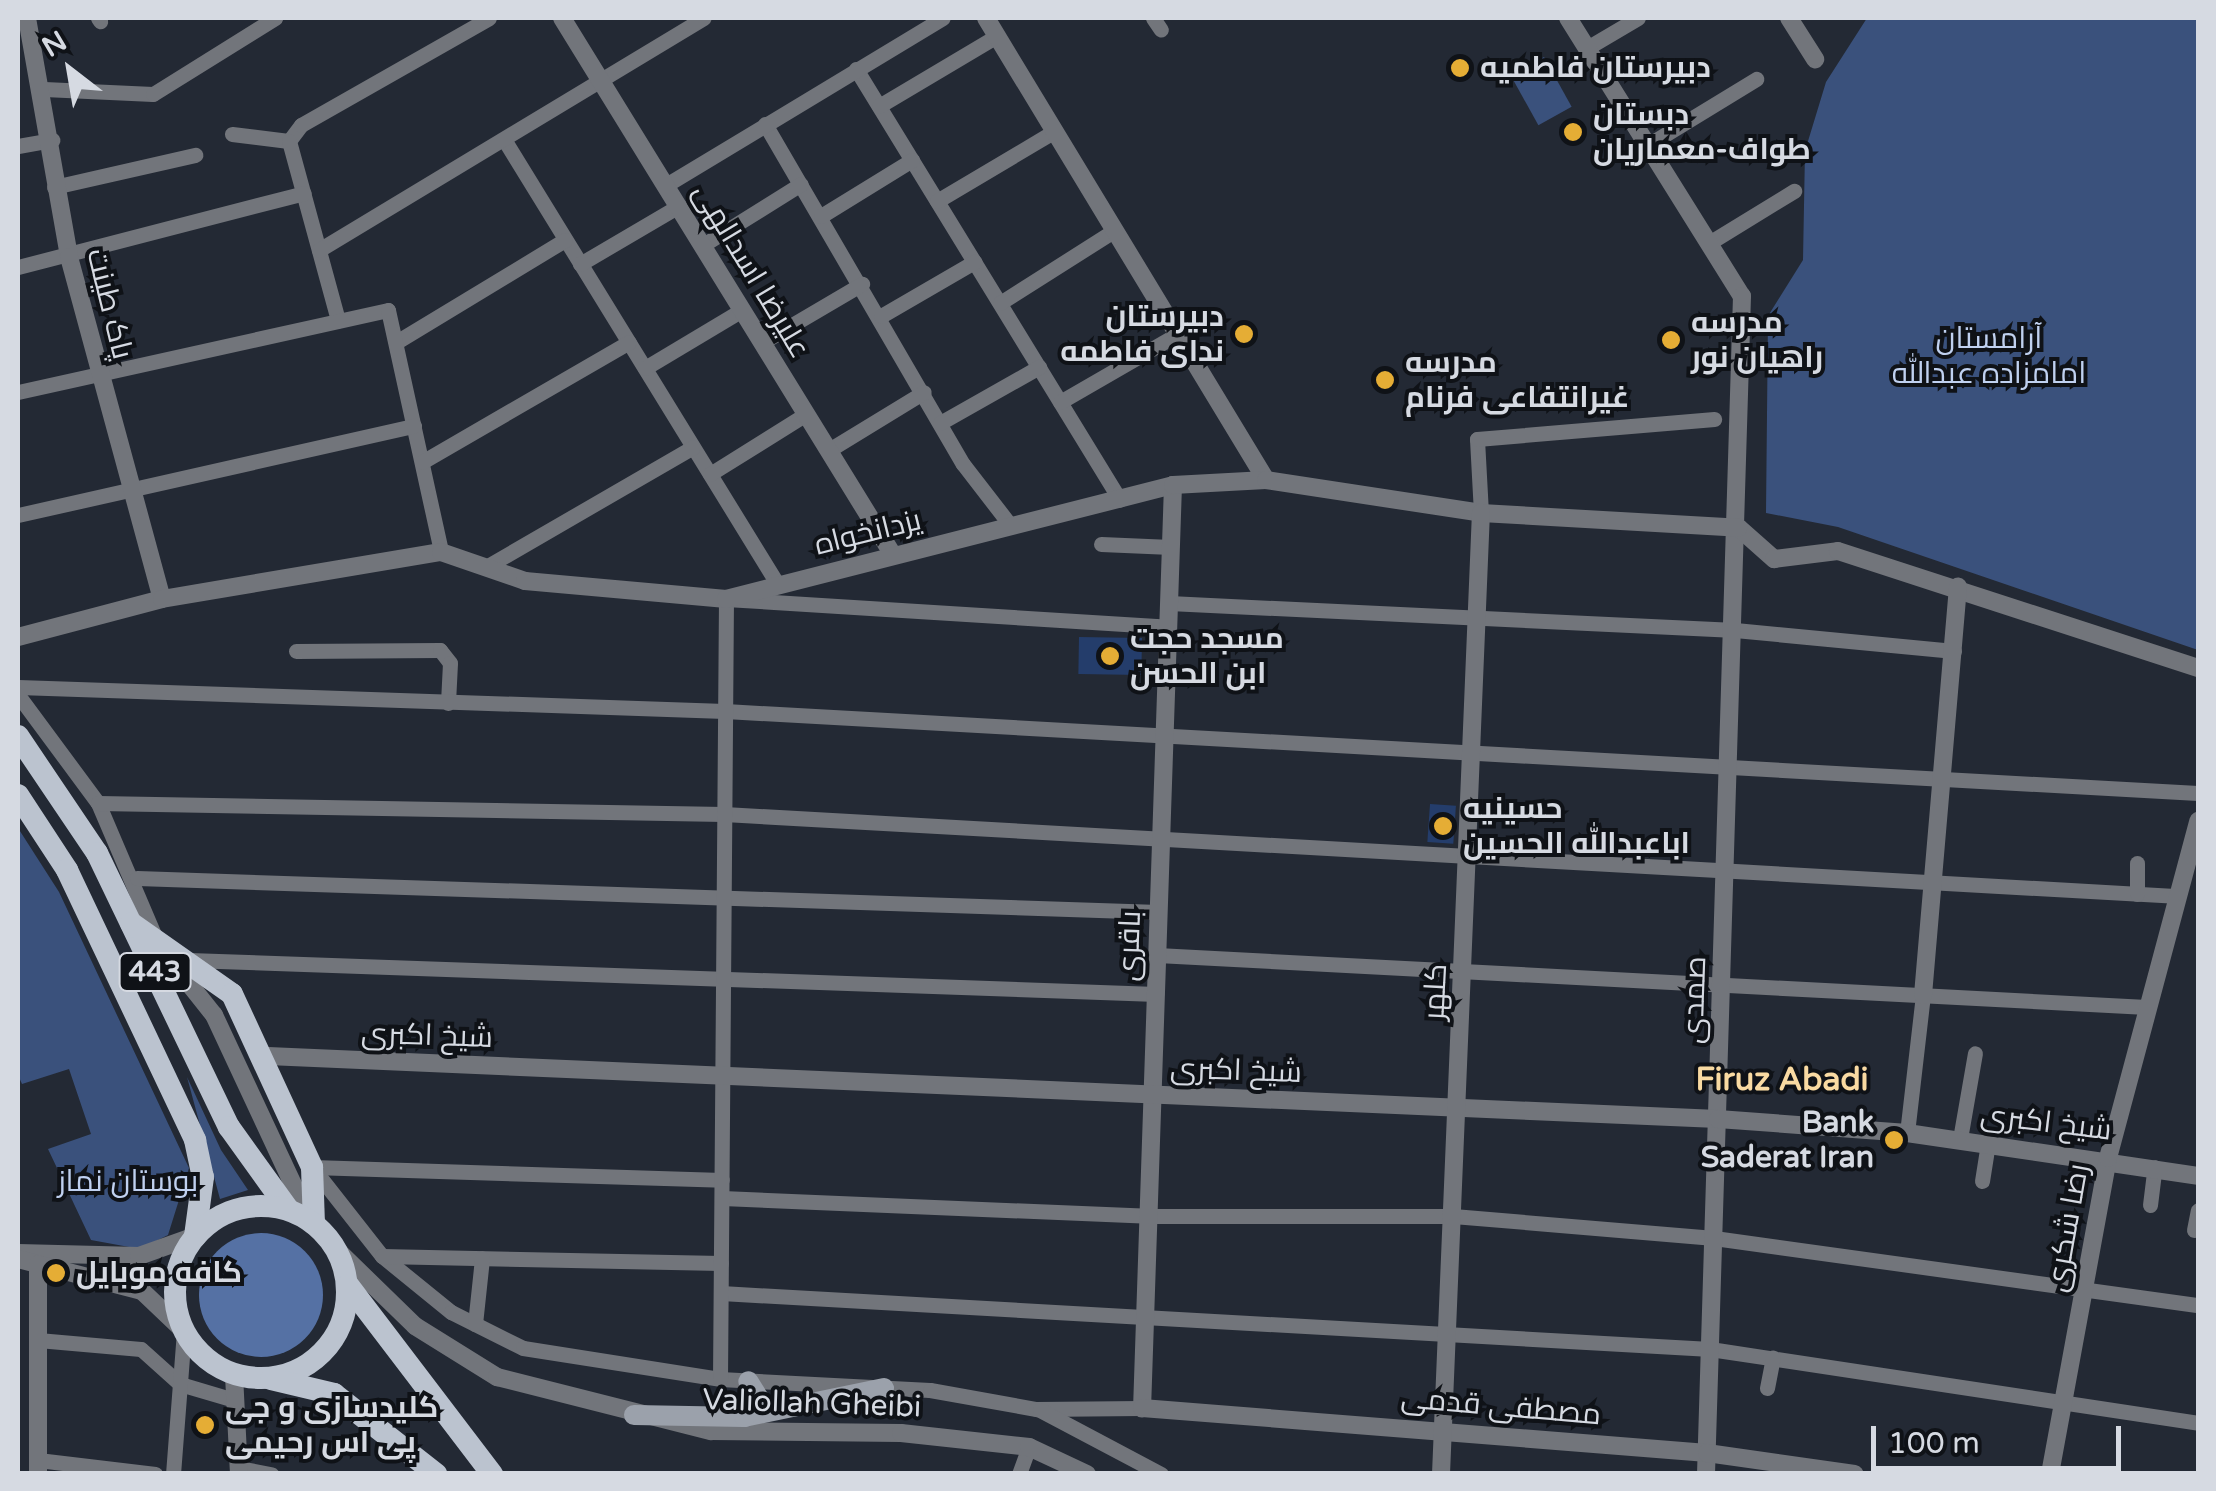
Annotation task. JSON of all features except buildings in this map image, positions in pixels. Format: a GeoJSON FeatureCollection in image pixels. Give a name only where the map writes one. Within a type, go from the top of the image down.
{"type":"FeatureCollection","features":[{"type":"Feature","properties":{"kind":"main road","name":"443"},"geometry":{"type":"LineString","coordinates":[[18,736],[131,923],[230,1127],[304,1217]]}},
{"type":"Feature","properties":{"kind":"main road","name":"443"},"geometry":{"type":"LineString","coordinates":[[18,795],[67,870],[195,1140],[203,1176],[196,1236]]}},
{"type":"Feature","properties":{"kind":"main road"},"geometry":{"type":"LineString","coordinates":[[131,923],[190,960],[232,994],[268,1056],[312,1167],[304,1217]]}},
{"type":"Feature","properties":{"kind":"main road"},"geometry":{"type":"LineString","coordinates":[[268,1378],[318,1358],[346,1312],[348,1285],[339,1252],[304,1217],[238,1208],[196,1236],[175,1282],[184,1331],[234,1374],[334,1394],[436,1474]]}},
{"type":"Feature","properties":{"kind":"main road"},"geometry":{"type":"LineString","coordinates":[[348,1285],[492,1474]]}},
{"type":"Feature","properties":{"kind":"main road"},"geometry":{"type":"LineString","coordinates":[[744,1417],[760,1400],[748,1380]]}},
{"type":"Feature","properties":{"kind":"main road"},"geometry":{"type":"LineString","coordinates":[[634,1414],[744,1417],[884,1388]]}},
{"type":"Feature","properties":{"kind":"street"},"geometry":{"type":"LineString","coordinates":[[44,89],[153,94],[275,18]]}},
{"type":"Feature","properties":{"kind":"street"},"geometry":{"type":"LineString","coordinates":[[289,142],[301,125],[489,18]]}},
{"type":"Feature","properties":{"kind":"street","name":"علیرضا اسدالهی"},"geometry":{"type":"LineString","coordinates":[[562,18],[893,554]]}},
{"type":"Feature","properties":{"kind":"street"},"geometry":{"type":"LineString","coordinates":[[319,250],[703,18]]}},
{"type":"Feature","properties":{"kind":"street"},"geometry":{"type":"LineString","coordinates":[[666,184],[943,18]]}},
{"type":"Feature","properties":{"kind":"street"},"geometry":{"type":"LineString","coordinates":[[986,18],[1266,480]]}},
{"type":"Feature","properties":{"kind":"street","name":"صمدی"},"geometry":{"type":"LineString","coordinates":[[1568,18],[1742,296],[1736,630],[1706,1474]]}},
{"type":"Feature","properties":{"kind":"street"},"geometry":{"type":"LineString","coordinates":[[1588,48],[1638,18]]}},
{"type":"Feature","properties":{"kind":"street"},"geometry":{"type":"LineString","coordinates":[[1789,18],[1814,59]]}},
{"type":"Feature","properties":{"kind":"street","name":"پاک طینت"},"geometry":{"type":"LineString","coordinates":[[31,19],[52,140],[54,187],[69,256],[98,376],[162,599]]}},
{"type":"Feature","properties":{"kind":"street"},"geometry":{"type":"LineString","coordinates":[[879,106],[997,36]]}},
{"type":"Feature","properties":{"kind":"street"},"geometry":{"type":"LineString","coordinates":[[856,69],[1120,500]]}},
{"type":"Feature","properties":{"kind":"street"},"geometry":{"type":"LineString","coordinates":[[1648,146],[1756,79]]}},
{"type":"Feature","properties":{"kind":"street"},"geometry":{"type":"LineString","coordinates":[[765,124],[940,422],[1011,526]]}},
{"type":"Feature","properties":{"kind":"street"},"geometry":{"type":"LineString","coordinates":[[936,200],[1054,131]]}},
{"type":"Feature","properties":{"kind":"street"},"geometry":{"type":"LineString","coordinates":[[232,134],[289,142]]}},
{"type":"Feature","properties":{"kind":"street"},"geometry":{"type":"LineString","coordinates":[[18,146],[52,140]]}},
{"type":"Feature","properties":{"kind":"street"},"geometry":{"type":"LineString","coordinates":[[504,141],[778,585]]}},
{"type":"Feature","properties":{"kind":"street"},"geometry":{"type":"LineString","coordinates":[[289,142],[338,320]]}},
{"type":"Feature","properties":{"kind":"street"},"geometry":{"type":"LineString","coordinates":[[54,187],[195,155]]}},
{"type":"Feature","properties":{"kind":"street"},"geometry":{"type":"LineString","coordinates":[[820,216],[912,160]]}},
{"type":"Feature","properties":{"kind":"street"},"geometry":{"type":"LineString","coordinates":[[703,245],[801,184]]}},
{"type":"Feature","properties":{"kind":"street"},"geometry":{"type":"LineString","coordinates":[[1709,242],[1794,191]]}},
{"type":"Feature","properties":{"kind":"street"},"geometry":{"type":"LineString","coordinates":[[18,267],[304,193]]}},
{"type":"Feature","properties":{"kind":"street"},"geometry":{"type":"LineString","coordinates":[[580,264],[680,206]]}},
{"type":"Feature","properties":{"kind":"street"},"geometry":{"type":"LineString","coordinates":[[1000,303],[1115,230]]}},
{"type":"Feature","properties":{"kind":"street"},"geometry":{"type":"LineString","coordinates":[[398,341],[566,240]]}},
{"type":"Feature","properties":{"kind":"street"},"geometry":{"type":"LineString","coordinates":[[881,316],[974,262]]}},
{"type":"Feature","properties":{"kind":"street"},"geometry":{"type":"LineString","coordinates":[[763,342],[862,284]]}},
{"type":"Feature","properties":{"kind":"street"},"geometry":{"type":"LineString","coordinates":[[18,392],[388,310],[398,341],[441,552]]}},
{"type":"Feature","properties":{"kind":"street"},"geometry":{"type":"LineString","coordinates":[[645,368],[742,310]]}},
{"type":"Feature","properties":{"kind":"street"},"geometry":{"type":"LineString","coordinates":[[1060,402],[1178,334]]}},
{"type":"Feature","properties":{"kind":"street"},"geometry":{"type":"LineString","coordinates":[[422,462],[629,342]]}},
{"type":"Feature","properties":{"kind":"street"},"geometry":{"type":"LineString","coordinates":[[940,422],[1039,368]]}},
{"type":"Feature","properties":{"kind":"street"},"geometry":{"type":"LineString","coordinates":[[828,450],[924,392]]}},
{"type":"Feature","properties":{"kind":"street"},"geometry":{"type":"LineString","coordinates":[[710,474],[806,414]]}},
{"type":"Feature","properties":{"kind":"street"},"geometry":{"type":"LineString","coordinates":[[1481,514],[1477,439],[1714,419]]}},
{"type":"Feature","properties":{"kind":"street"},"geometry":{"type":"LineString","coordinates":[[18,514],[414,426]]}},
{"type":"Feature","properties":{"kind":"street"},"geometry":{"type":"LineString","coordinates":[[486,568],[693,447]]}},
{"type":"Feature","properties":{"kind":"street","name":"یزدانخواه"},"geometry":{"type":"LineString","coordinates":[[18,637],[162,599],[441,552],[525,581],[726,599],[1172,485],[1266,480],[1481,514],[1739,528]]}},
{"type":"Feature","properties":{"kind":"street","name":"باقری"},"geometry":{"type":"LineString","coordinates":[[1142,1408],[1172,485]]}},
{"type":"Feature","properties":{"kind":"street","name":"کلهر"},"geometry":{"type":"LineString","coordinates":[[1441,1474],[1475,753],[1481,514]]}},
{"type":"Feature","properties":{"kind":"street"},"geometry":{"type":"LineString","coordinates":[[1739,528],[1774,560],[1838,551],[1958,586],[2198,668]]}},
{"type":"Feature","properties":{"kind":"street"},"geometry":{"type":"LineString","coordinates":[[1100,544],[1170,547]]}},
{"type":"Feature","properties":{"kind":"street"},"geometry":{"type":"LineString","coordinates":[[1907,1133],[1937,883],[1958,586]]}},
{"type":"Feature","properties":{"kind":"street"},"geometry":{"type":"LineString","coordinates":[[720,1379],[726,599],[1168,627]]}},
{"type":"Feature","properties":{"kind":"street"},"geometry":{"type":"LineString","coordinates":[[1169,603],[1736,630],[1954,652]]}},
{"type":"Feature","properties":{"kind":"street"},"geometry":{"type":"LineString","coordinates":[[296,651],[440,650],[450,663],[448,703]]}},
{"type":"Feature","properties":{"kind":"street"},"geometry":{"type":"LineString","coordinates":[[18,687],[58,693],[725,711],[2198,793]]}},
{"type":"Feature","properties":{"kind":"street"},"geometry":{"type":"LineString","coordinates":[[18,695],[98,804],[137,878],[156,939]]}},
{"type":"Feature","properties":{"kind":"street"},"geometry":{"type":"LineString","coordinates":[[98,804],[724,814],[2175,896]]}},
{"type":"Feature","properties":{"kind":"street","name":"رضا شکری"},"geometry":{"type":"LineString","coordinates":[[2050,1474],[2108,1158],[2198,821]]}},
{"type":"Feature","properties":{"kind":"street"},"geometry":{"type":"LineString","coordinates":[[2137,863],[2137,894]]}},
{"type":"Feature","properties":{"kind":"street"},"geometry":{"type":"LineString","coordinates":[[137,878],[724,893],[1158,912]]}},
{"type":"Feature","properties":{"kind":"street"},"geometry":{"type":"LineString","coordinates":[[131,923],[214,1015],[304,1217]]}},
{"type":"Feature","properties":{"kind":"street"},"geometry":{"type":"LineString","coordinates":[[1157,955],[2146,1007]]}},
{"type":"Feature","properties":{"kind":"street"},"geometry":{"type":"LineString","coordinates":[[190,960],[1156,994]]}},
{"type":"Feature","properties":{"kind":"street"},"geometry":{"type":"LineString","coordinates":[[1960,1140],[1975,1053]]}},
{"type":"Feature","properties":{"kind":"street","name":"شیخ اکبری"},"geometry":{"type":"LineString","coordinates":[[268,1056],[1718,1119],[1907,1133],[2108,1158],[2198,1176]]}},
{"type":"Feature","properties":{"kind":"street"},"geometry":{"type":"LineString","coordinates":[[1982,1181],[1988,1143]]}},
{"type":"Feature","properties":{"kind":"street"},"geometry":{"type":"LineString","coordinates":[[312,1167],[722,1180]]}},
{"type":"Feature","properties":{"kind":"street"},"geometry":{"type":"LineString","coordinates":[[312,1167],[382,1256],[476,1324],[523,1348],[720,1379],[884,1388],[1036,1409],[1142,1408]]}},
{"type":"Feature","properties":{"kind":"street"},"geometry":{"type":"LineString","coordinates":[[2150,1205],[2155,1167]]}},
{"type":"Feature","properties":{"kind":"street"},"geometry":{"type":"LineString","coordinates":[[722,1198],[1148,1216],[1453,1216],[1714,1238],[2087,1286],[2198,1305]]}},
{"type":"Feature","properties":{"kind":"street"},"geometry":{"type":"LineString","coordinates":[[2194,1230],[2198,1210]]}},
{"type":"Feature","properties":{"kind":"street"},"geometry":{"type":"LineString","coordinates":[[18,1256],[139,1256],[196,1236]]}},
{"type":"Feature","properties":{"kind":"street","name":"Valiollah Gheibi"},"geometry":{"type":"LineString","coordinates":[[339,1252],[415,1326],[497,1377],[711,1431],[901,1432],[1029,1447],[1087,1474]]}},
{"type":"Feature","properties":{"kind":"street"},"geometry":{"type":"LineString","coordinates":[[18,1256],[142,1291],[184,1331],[173,1474]]}},
{"type":"Feature","properties":{"kind":"street"},"geometry":{"type":"LineString","coordinates":[[382,1256],[721,1263]]}},
{"type":"Feature","properties":{"kind":"street"},"geometry":{"type":"LineString","coordinates":[[476,1324],[482,1258]]}},
{"type":"Feature","properties":{"kind":"street"},"geometry":{"type":"LineString","coordinates":[[38,1264],[38,1466],[155,1474]]}},
{"type":"Feature","properties":{"kind":"street"},"geometry":{"type":"LineString","coordinates":[[721,1292],[1710,1348],[2198,1423]]}},
{"type":"Feature","properties":{"kind":"street"},"geometry":{"type":"LineString","coordinates":[[38,1340],[141,1349],[180,1384],[234,1400]]}},
{"type":"Feature","properties":{"kind":"street"},"geometry":{"type":"LineString","coordinates":[[1768,1388],[1772,1358]]}},
{"type":"Feature","properties":{"kind":"street"},"geometry":{"type":"LineString","coordinates":[[234,1374],[239,1471],[271,1474]]}},
{"type":"Feature","properties":{"kind":"street","name":"مصطفی قدمی"},"geometry":{"type":"LineString","coordinates":[[1142,1408],[1707,1453],[1855,1474]]}},
{"type":"Feature","properties":{"kind":"street"},"geometry":{"type":"LineString","coordinates":[[1036,1409],[1161,1474]]}},
{"type":"Feature","properties":{"kind":"street"},"geometry":{"type":"LineString","coordinates":[[1019,1474],[1029,1447]]}},
{"type":"Feature","properties":{"kind":"green space","name":"آرامستان امامزاده عبدالله"},"geometry":{"type":"Polygon","coordinates":[[[1867,18],[2198,18],[2198,650],[1838,527],[1766,513],[1768,316],[1803,260],[1805,151],[1826,82],[1867,18]]]}},
{"type":"Feature","properties":{"kind":"green space"},"geometry":{"type":"Polygon","coordinates":[[[1544,57],[1572,107],[1538,125],[1511,75],[1544,57]]]}},
{"type":"Feature","properties":{"kind":"green space","name":"بوستان نماز"},"geometry":{"type":"Polygon","coordinates":[[[18,828],[59,892],[189,1168],[168,1235],[140,1249],[91,1240],[48,1149],[91,1134],[69,1069],[22,1084],[18,1075],[18,828]]]}},
{"type":"Feature","properties":{"kind":"green space"},"geometry":{"type":"Polygon","coordinates":[[[187,1077],[221,1150],[248,1190],[220,1199],[187,1077]]]}},
{"type":"Feature","properties":{"kind":"shaded area"},"geometry":{"type":"Polygon","coordinates":[[[261,1233],[285,1238],[305,1251],[318,1271],[323,1295],[318,1319],[305,1339],[285,1352],[261,1357],[237,1352],[217,1339],[204,1319],[199,1295],[204,1271],[217,1251],[237,1238],[261,1233]]]}},
{"type":"Feature","properties":{"kind":"place","name":"دبیرستان فاطمیه"},"geometry":{"type":"Point","coordinates":[1460,68]}},
{"type":"Feature","properties":{"kind":"place","name":"دبستان طواف-معماریان"},"geometry":{"type":"Point","coordinates":[1573,132]}},
{"type":"Feature","properties":{"kind":"place","name":"دبیرستان ندای فاطمه"},"geometry":{"type":"Point","coordinates":[1244,334]}},
{"type":"Feature","properties":{"kind":"place","name":"مدرسه راهیان نور"},"geometry":{"type":"Point","coordinates":[1671,340]}},
{"type":"Feature","properties":{"kind":"place","name":"مدرسه غیرانتفاعی فرنام"},"geometry":{"type":"Point","coordinates":[1385,380]}},
{"type":"Feature","properties":{"kind":"place","name":"مسجد حجت ابن الحسن"},"geometry":{"type":"Point","coordinates":[1110,656]}},
{"type":"Feature","properties":{"kind":"place","name":"حسینیه اباعبدالله الحسین"},"geometry":{"type":"Point","coordinates":[1443,826]}},
{"type":"Feature","properties":{"kind":"place","name":"Bank Saderat Iran"},"geometry":{"type":"Point","coordinates":[1894,1140]}},
{"type":"Feature","properties":{"kind":"place","name":"کافه موبایل"},"geometry":{"type":"Point","coordinates":[56,1273]}},
{"type":"Feature","properties":{"kind":"place","name":"کلیدسازی و جی پی اس رحیمی"},"geometry":{"type":"Point","coordinates":[205,1425]}},
{"type":"Feature","properties":{"kind":"district","name":"Firuz Abadi"},"geometry":{"type":"Point","coordinates":[1782,1080]}}]}
